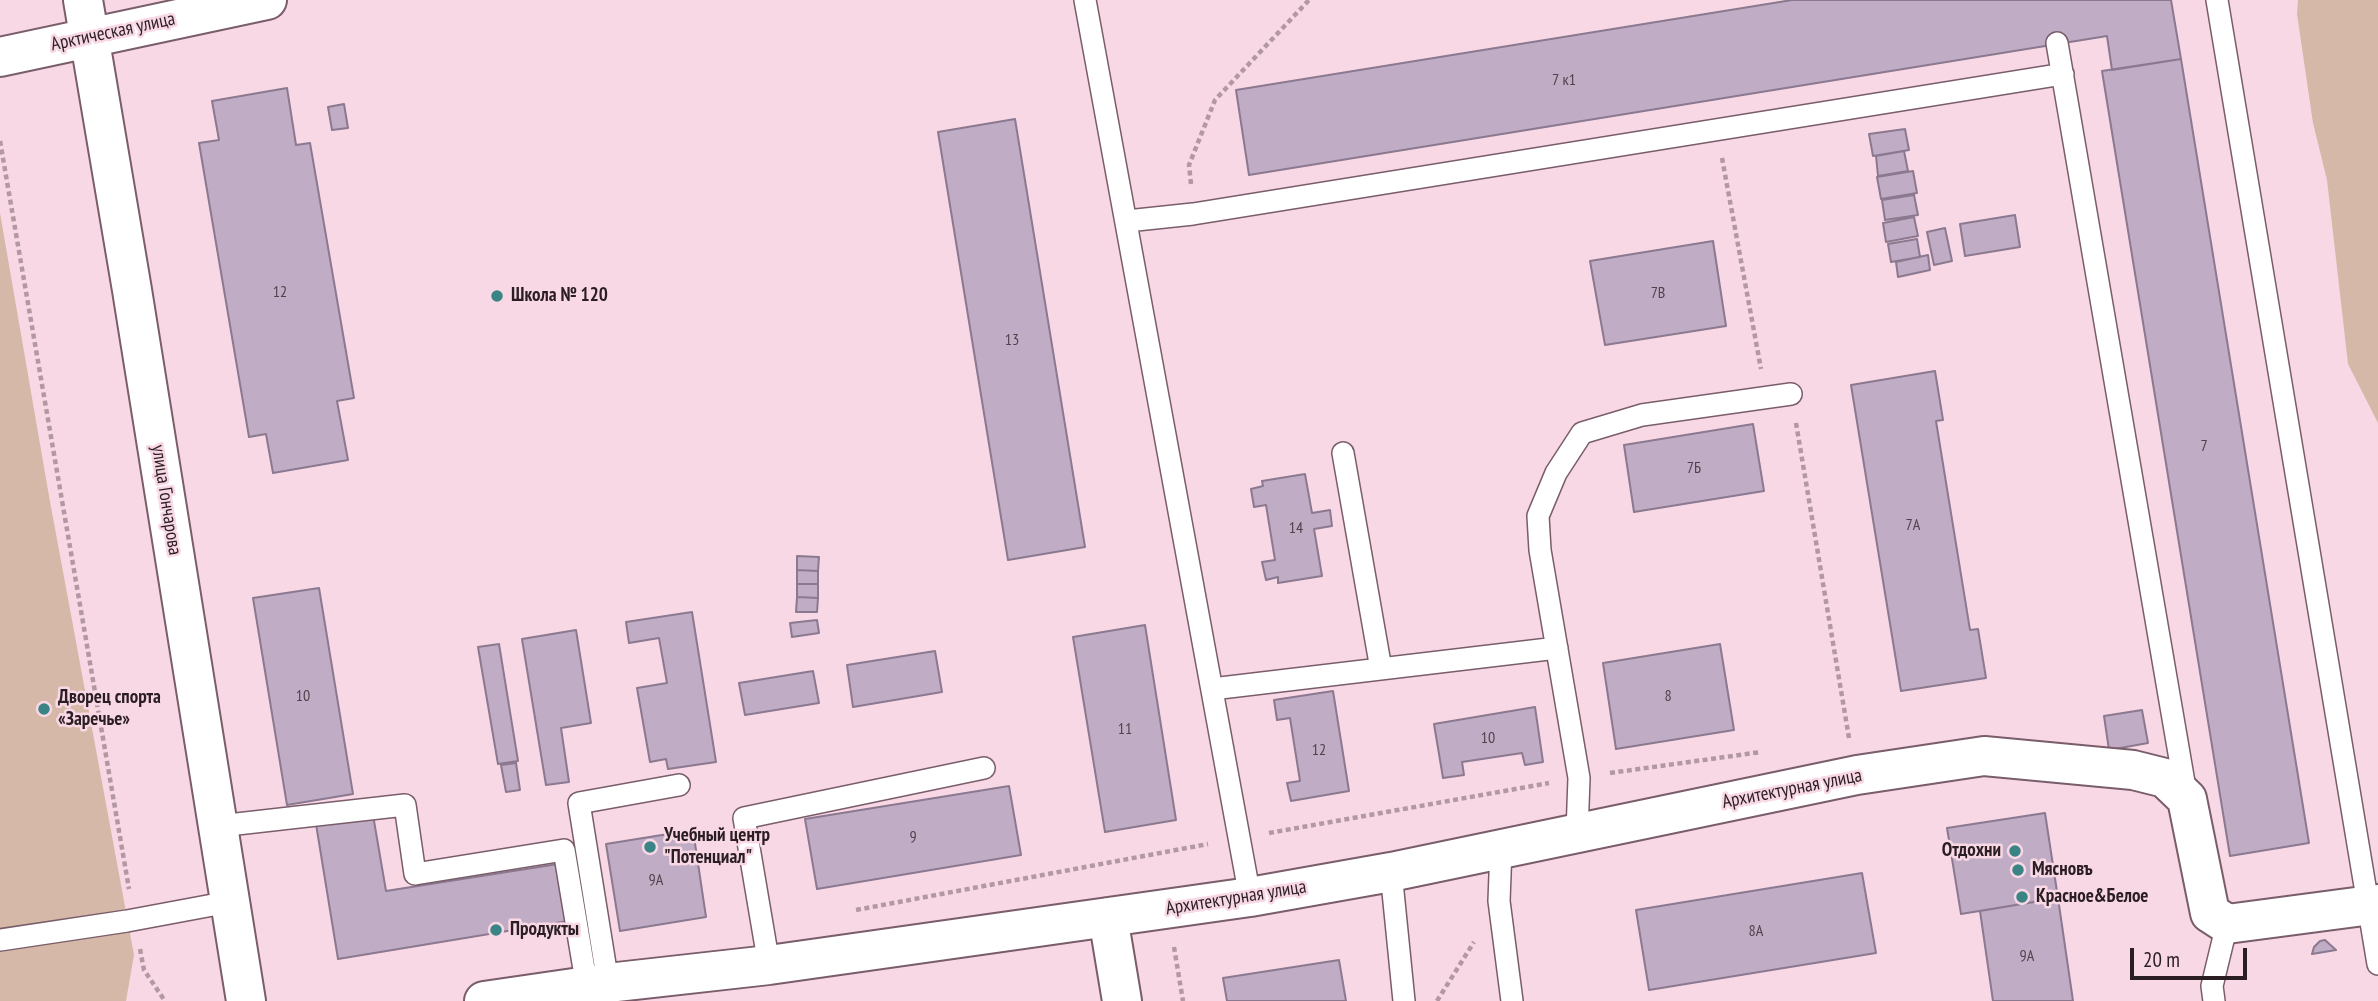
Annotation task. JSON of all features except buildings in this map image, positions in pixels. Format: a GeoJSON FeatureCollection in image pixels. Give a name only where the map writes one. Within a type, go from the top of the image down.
{"type":"FeatureCollection","features":[{"type":"Feature","properties":{"kind":"street","name":"Арктическая улица"},"geometry":{"type":"LineString","coordinates":[[0,57],[86,18],[251,2]]}},
{"type":"Feature","properties":{"kind":"street","name":"улица Гончарова"},"geometry":{"type":"LineString","coordinates":[[86,18],[246,1001]]}},
{"type":"Feature","properties":{"kind":"street","name":"Архитектурная улица"},"geometry":{"type":"LineString","coordinates":[[484,1001],[769,965],[1250,897],[1391,872],[1857,775],[1983,756],[2133,770],[2165,778],[2187,799]]}},
{"type":"Feature","properties":{"kind":"street"},"geometry":{"type":"LineString","coordinates":[[2187,799],[2210,913],[2227,924],[2373,905]]}},
{"type":"Feature","properties":{"kind":"street"},"geometry":{"type":"LineString","coordinates":[[1108,917],[1122,1001]]}},
{"type":"Feature","properties":{"kind":"lane"},"geometry":{"type":"LineString","coordinates":[[1085,0],[1250,897]]}},
{"type":"Feature","properties":{"kind":"lane"},"geometry":{"type":"LineString","coordinates":[[2217,0],[2373,905],[2378,964]]}},
{"type":"Feature","properties":{"kind":"lane"},"geometry":{"type":"LineString","coordinates":[[2057,43],[2187,799]]}},
{"type":"Feature","properties":{"kind":"lane"},"geometry":{"type":"LineString","coordinates":[[1127,221],[1193,214],[2063,74]]}},
{"type":"Feature","properties":{"kind":"lane"},"geometry":{"type":"LineString","coordinates":[[1577,833],[1579,778],[1540,550],[1538,516],[1556,473],[1582,433],[1642,415],[1791,394]]}},
{"type":"Feature","properties":{"kind":"lane"},"geometry":{"type":"LineString","coordinates":[[1343,453],[1381,669]]}},
{"type":"Feature","properties":{"kind":"lane"},"geometry":{"type":"LineString","coordinates":[[1212,689],[1557,648]]}},
{"type":"Feature","properties":{"kind":"lane"},"geometry":{"type":"LineString","coordinates":[[769,965],[744,818],[984,768]]}},
{"type":"Feature","properties":{"kind":"lane"},"geometry":{"type":"LineString","coordinates":[[597,985],[579,803],[678,785]]}},
{"type":"Feature","properties":{"kind":"lane"},"geometry":{"type":"LineString","coordinates":[[219,826],[405,805],[415,874],[564,850],[597,985]]}},
{"type":"Feature","properties":{"kind":"lane"},"geometry":{"type":"LineString","coordinates":[[1502,848],[1499,901],[1512,1001]]}},
{"type":"Feature","properties":{"kind":"lane"},"geometry":{"type":"LineString","coordinates":[[1391,872],[1405,1001]]}},
{"type":"Feature","properties":{"kind":"lane"},"geometry":{"type":"LineString","coordinates":[[0,940],[134,920],[229,902]]}},
{"type":"Feature","properties":{"kind":"lane"},"geometry":{"type":"LineString","coordinates":[[2214,1001],[2212,986],[2227,924]]}},
{"type":"Feature","properties":{"kind":"path"},"geometry":{"type":"LineString","coordinates":[[1193,214],[1189,165],[1216,100],[1309,0]]}},
{"type":"Feature","properties":{"kind":"path"},"geometry":{"type":"LineString","coordinates":[[1717,130],[1767,398]]}},
{"type":"Feature","properties":{"kind":"path"},"geometry":{"type":"LineString","coordinates":[[0,141],[134,920],[144,970],[165,1001]]}},
{"type":"Feature","properties":{"kind":"path"},"geometry":{"type":"LineString","coordinates":[[1791,394],[1850,739],[1836,741]]}},
{"type":"Feature","properties":{"kind":"path"},"geometry":{"type":"LineString","coordinates":[[844,912],[1579,778],[1768,750]]}},
{"type":"Feature","properties":{"kind":"path"},"geometry":{"type":"LineString","coordinates":[[1437,1001],[1499,901]]}},
{"type":"Feature","properties":{"kind":"path"},"geometry":{"type":"LineString","coordinates":[[1168,909],[1183,1001]]}},
{"type":"Feature","properties":{"kind":"shaded area"},"geometry":{"type":"Polygon","coordinates":[[[2298,0],[2378,0],[2378,423],[2348,364],[2327,180],[2313,123],[2297,14],[2298,0]]]}},
{"type":"Feature","properties":{"kind":"shaded area","name":"Дворец спорта «Заречье»"},"geometry":{"type":"Polygon","coordinates":[[[0,213],[134,955],[126,1001],[0,1001],[0,213]]]}},
{"type":"Feature","properties":{"kind":"place","name":"Школа № 120"},"geometry":{"type":"Point","coordinates":[497,296]}},
{"type":"Feature","properties":{"kind":"place","name":"Дворец спорта «Заречье»"},"geometry":{"type":"Point","coordinates":[44,709]}},
{"type":"Feature","properties":{"kind":"place","name":"Учебный центр \"Потенциал\""},"geometry":{"type":"Point","coordinates":[650,847]}},
{"type":"Feature","properties":{"kind":"place","name":"Отдохни"},"geometry":{"type":"Point","coordinates":[2015,851]}},
{"type":"Feature","properties":{"kind":"place","name":"Мясновъ"},"geometry":{"type":"Point","coordinates":[2018,870]}},
{"type":"Feature","properties":{"kind":"place","name":"Красное&Белое"},"geometry":{"type":"Point","coordinates":[2022,897]}},
{"type":"Feature","properties":{"kind":"place","name":"Продукты"},"geometry":{"type":"Point","coordinates":[496,930]}}]}
